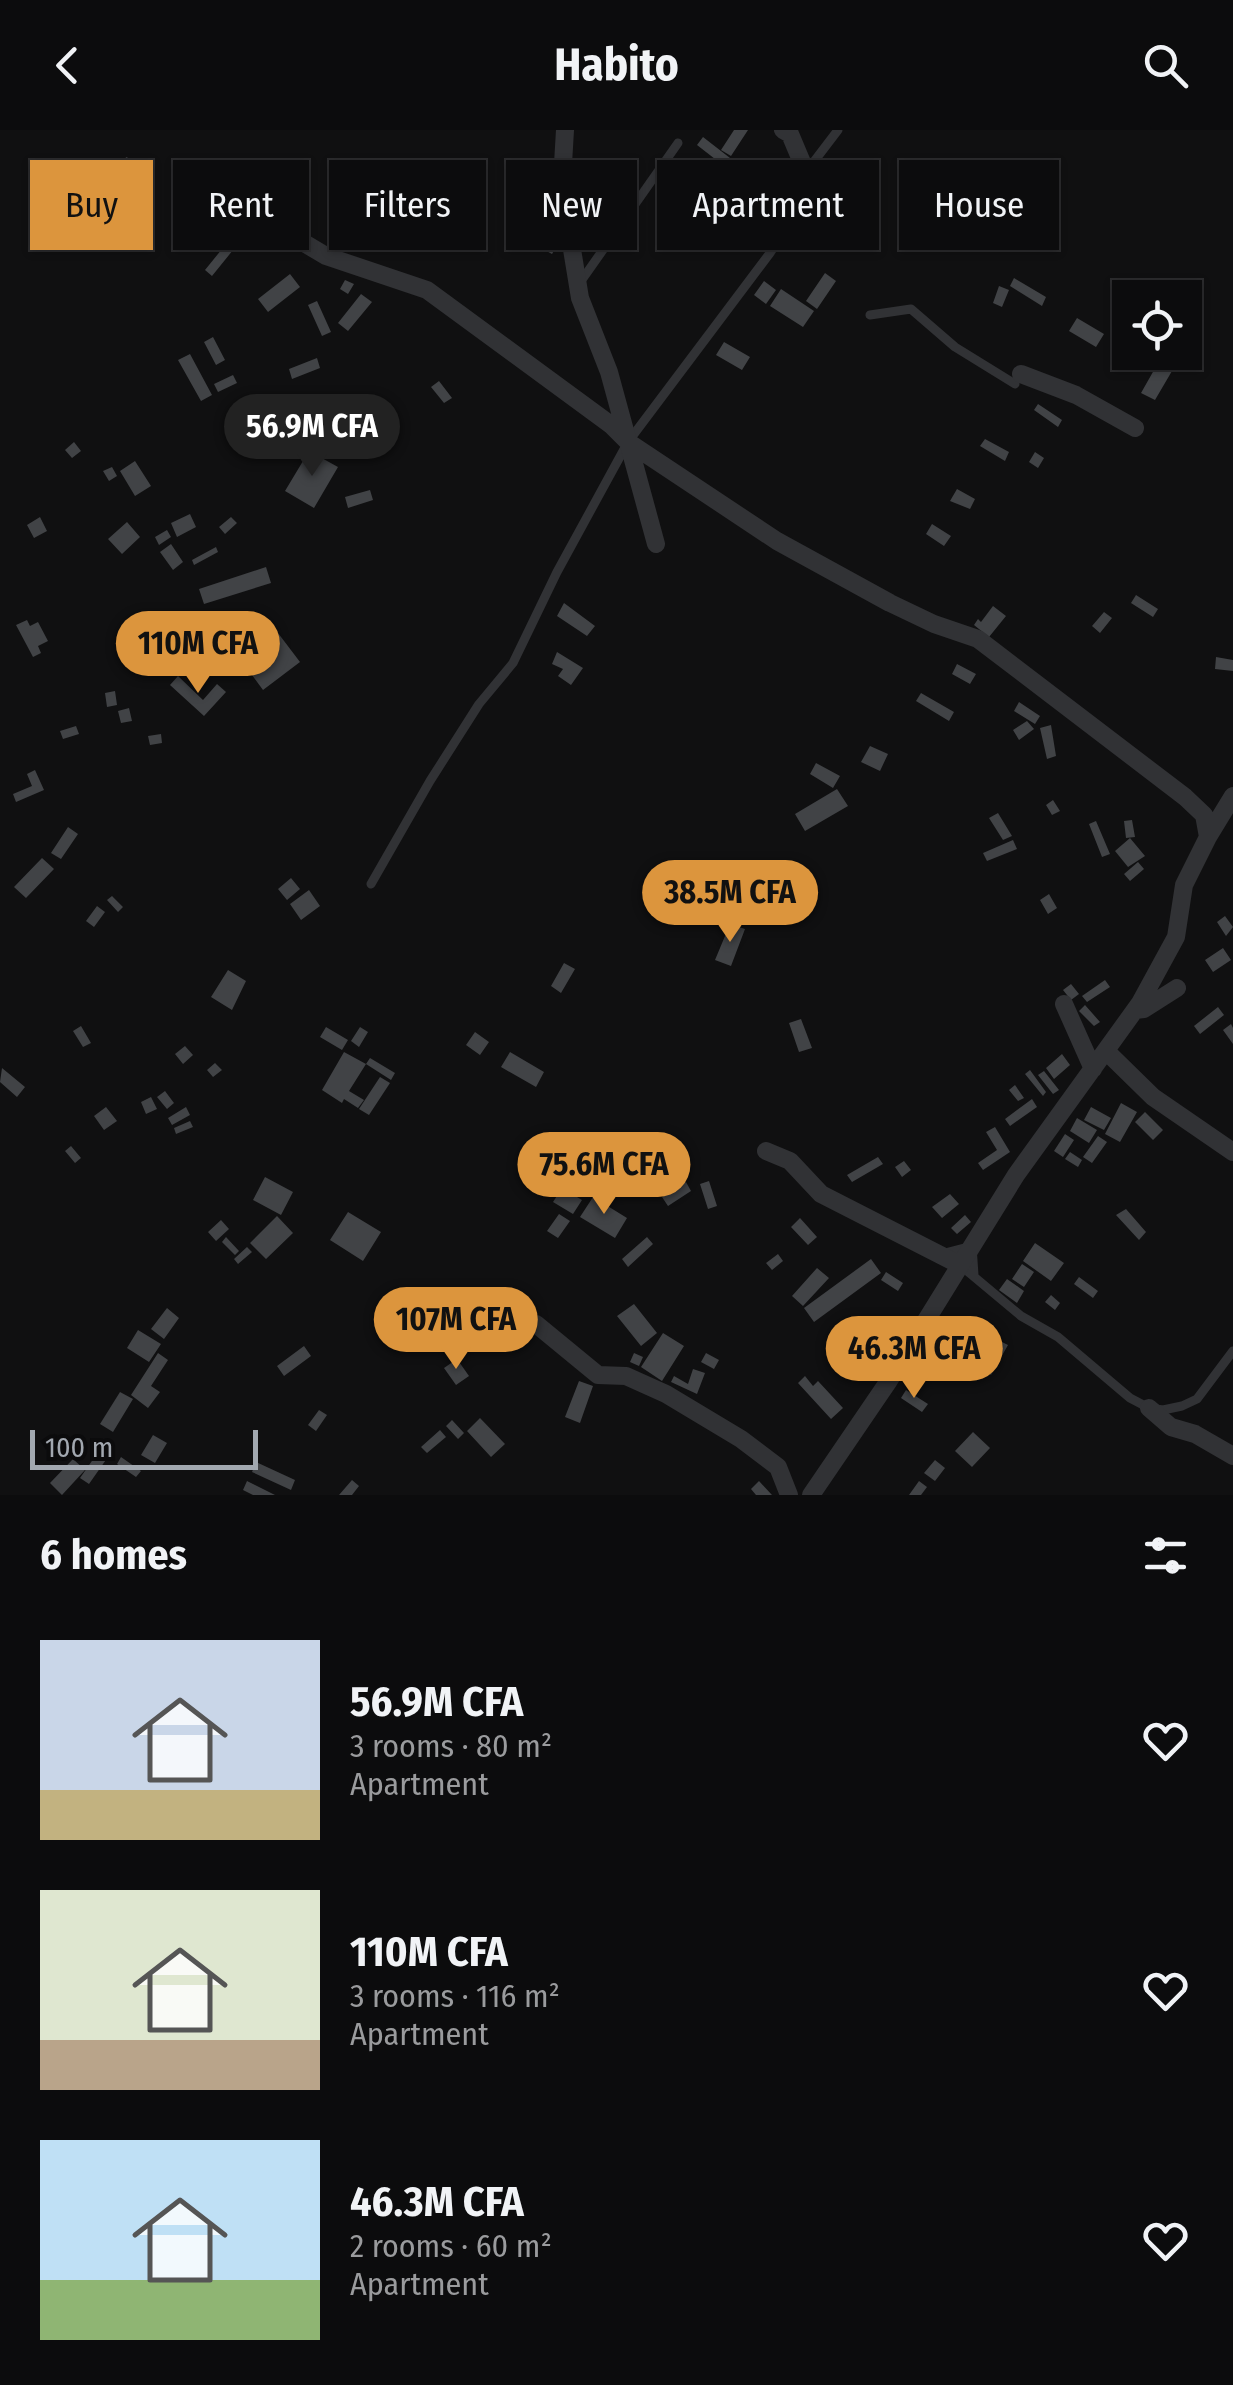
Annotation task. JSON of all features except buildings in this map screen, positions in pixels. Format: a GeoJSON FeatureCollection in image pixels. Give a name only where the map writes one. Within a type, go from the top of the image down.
{"type":"FeatureCollection","features":[{"type":"Feature","properties":{"kind":"street"},"geometry":{"type":"LineString","coordinates":[[565,130],[567,215],[578,285],[609,372],[656,544]]}},
{"type":"Feature","properties":{"kind":"street"},"geometry":{"type":"LineString","coordinates":[[783,130],[790,134],[801,160]]}},
{"type":"Feature","properties":{"kind":"street"},"geometry":{"type":"LineString","coordinates":[[309,246],[326,256],[427,290],[628,442],[777,541],[904,610],[978,639],[1186,797],[1204,815],[1204,850]]}},
{"type":"Feature","properties":{"kind":"street"},"geometry":{"type":"LineString","coordinates":[[1018,379],[1076,395],[1135,428]]}},
{"type":"Feature","properties":{"kind":"street"},"geometry":{"type":"LineString","coordinates":[[811,1495],[946,1288],[967,1270],[972,1246],[1016,1176],[1134,1010],[1176,937],[1184,885],[1233,796]]}},
{"type":"Feature","properties":{"kind":"street"},"geometry":{"type":"LineString","coordinates":[[1134,1010],[1144,1009],[1177,988]]}},
{"type":"Feature","properties":{"kind":"street"},"geometry":{"type":"LineString","coordinates":[[1064,1004],[1093,1069]]}},
{"type":"Feature","properties":{"kind":"street"},"geometry":{"type":"LineString","coordinates":[[1110,1044],[1126,1064]]}},
{"type":"Feature","properties":{"kind":"street"},"geometry":{"type":"LineString","coordinates":[[1110,1044],[1153,1097],[1233,1152]]}},
{"type":"Feature","properties":{"kind":"street"},"geometry":{"type":"LineString","coordinates":[[766,1151],[790,1161],[821,1194],[967,1270]]}},
{"type":"Feature","properties":{"kind":"street"},"geometry":{"type":"LineString","coordinates":[[536,1324],[598,1375],[626,1376],[666,1394],[741,1439],[778,1467],[790,1495]]}},
{"type":"Feature","properties":{"kind":"street"},"geometry":{"type":"LineString","coordinates":[[1149,1408],[1171,1426],[1195,1434],[1233,1456]]}},
{"type":"Feature","properties":{"kind":"lane"},"geometry":{"type":"LineString","coordinates":[[815,160],[838,130]]}},
{"type":"Feature","properties":{"kind":"lane"},"geometry":{"type":"LineString","coordinates":[[578,285],[678,144]]}},
{"type":"Feature","properties":{"kind":"lane"},"geometry":{"type":"LineString","coordinates":[[371,884],[469,720],[513,663],[628,442],[772,250]]}},
{"type":"Feature","properties":{"kind":"lane"},"geometry":{"type":"LineString","coordinates":[[870,315],[912,309],[955,347],[1018,379]]}},
{"type":"Feature","properties":{"kind":"lane"},"geometry":{"type":"LineString","coordinates":[[946,1288],[947,1266],[941,1254],[972,1246]]}},
{"type":"Feature","properties":{"kind":"lane"},"geometry":{"type":"LineString","coordinates":[[967,1270],[1021,1316],[1058,1337],[1130,1398],[1149,1408],[1163,1410],[1197,1399],[1233,1350]]}}]}
